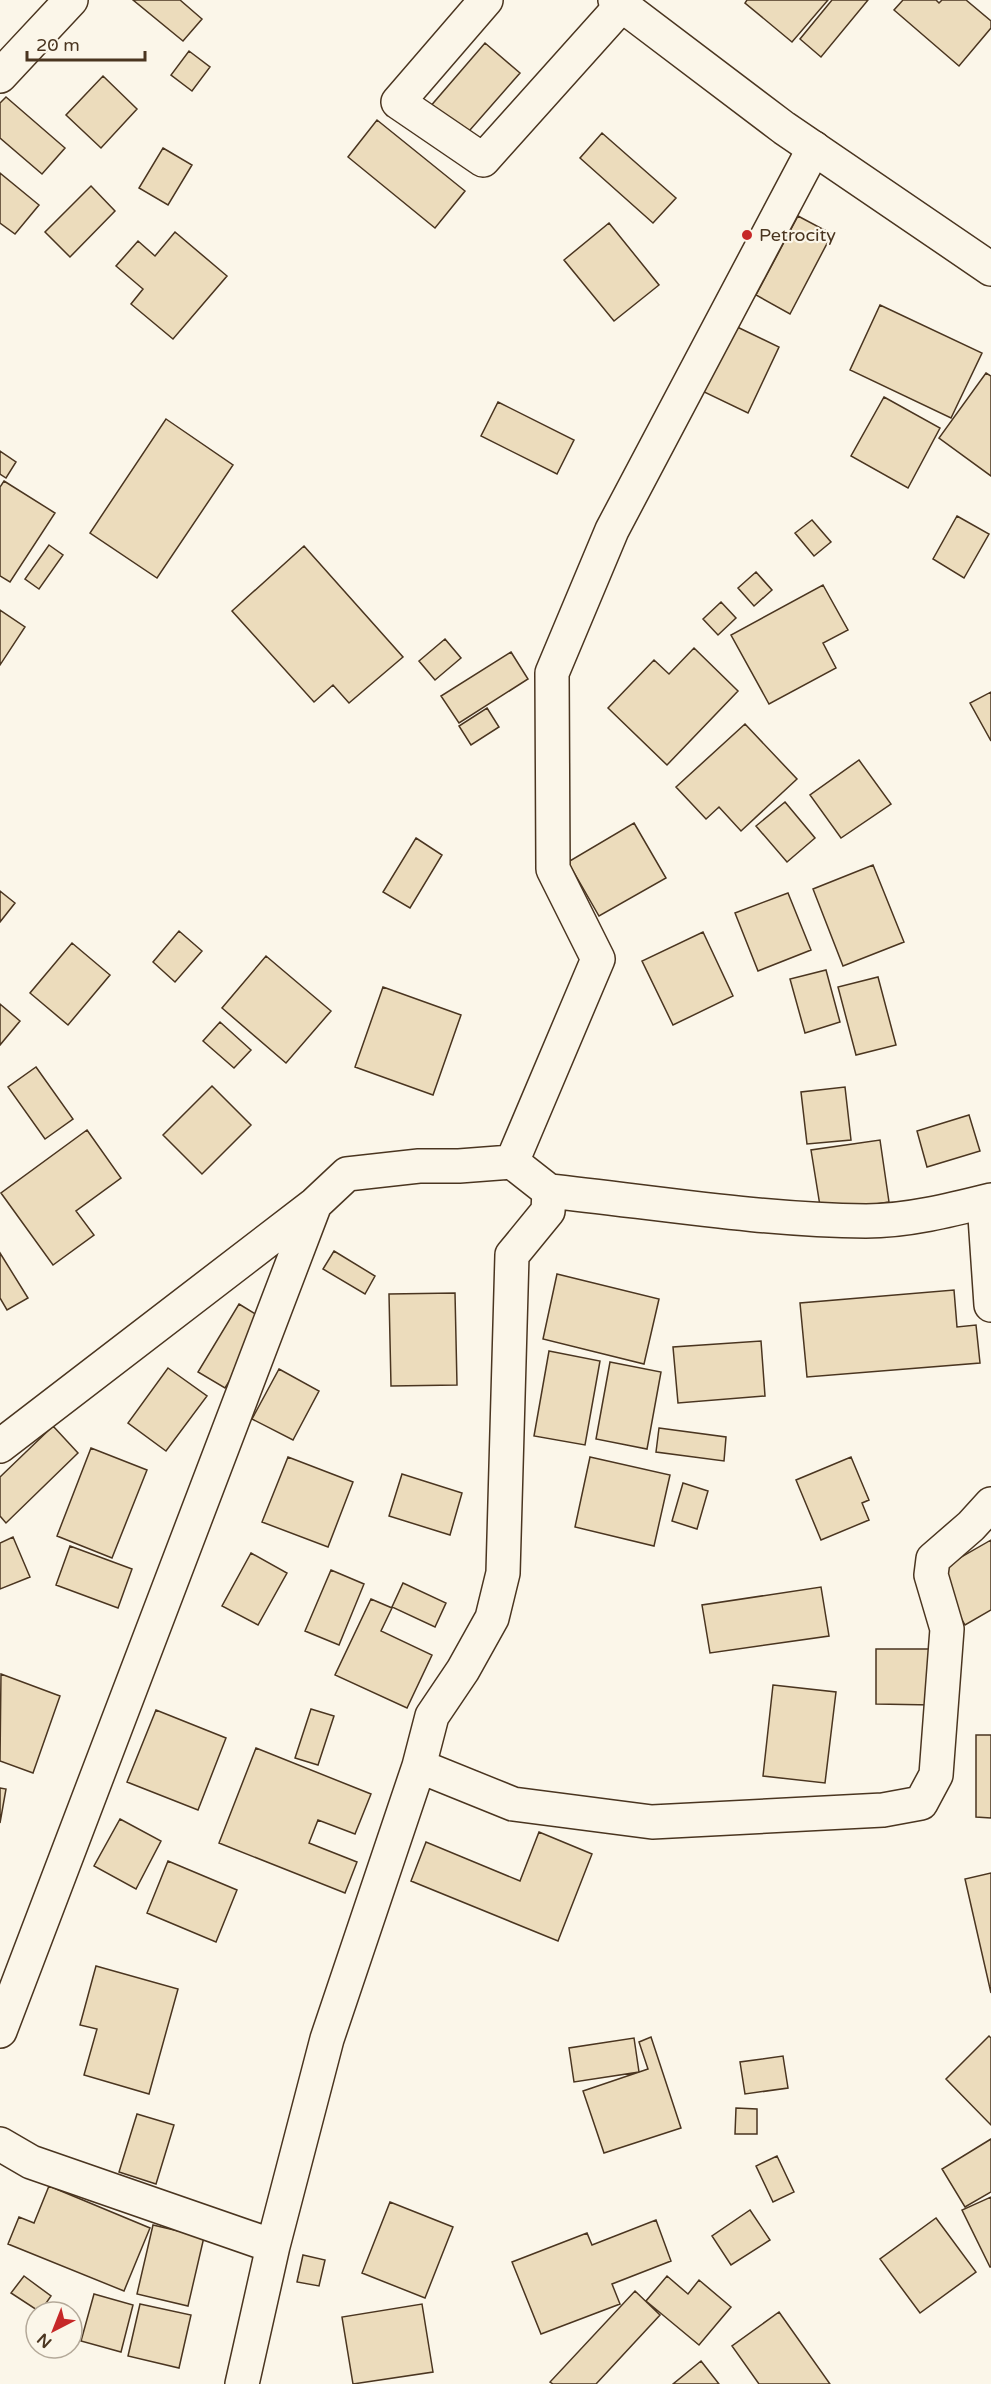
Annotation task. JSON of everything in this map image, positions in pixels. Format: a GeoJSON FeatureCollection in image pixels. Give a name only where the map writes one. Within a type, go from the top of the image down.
{"type":"FeatureCollection","features":[{"type":"Feature","properties":{"kind":"street"},"geometry":{"type":"LineString","coordinates":[[0,76],[71,0]]}},
{"type":"Feature","properties":{"kind":"street"},"geometry":{"type":"LineString","coordinates":[[486,0],[398,102],[483,160],[619,2],[814,148],[991,269]]}},
{"type":"Feature","properties":{"kind":"street"},"geometry":{"type":"LineString","coordinates":[[512,1161],[598,959],[554,868],[552,673],[612,530],[814,148]]}},
{"type":"Feature","properties":{"kind":"street"},"geometry":{"type":"LineString","coordinates":[[0,1446],[315,1204],[347,1174],[419,1166],[459,1166],[512,1161],[549,1191],[774,1216],[867,1221],[949,1211],[987,1201],[991,1305]]}},
{"type":"Feature","properties":{"kind":"street"},"geometry":{"type":"LineString","coordinates":[[243,2384],[273,2246],[327,2039],[419,1766],[432,1716],[463,1670],[492,1618],[503,1573],[512,1255],[548,1211],[549,1191]]}},
{"type":"Feature","properties":{"kind":"street"},"geometry":{"type":"LineString","coordinates":[[0,2031],[315,1204]]}},
{"type":"Feature","properties":{"kind":"street"},"geometry":{"type":"LineString","coordinates":[[419,1766],[513,1804],[652,1822],[883,1810],[921,1803],[936,1775],[947,1629],[931,1575],[933,1560],[971,1526],[991,1504]]}},
{"type":"Feature","properties":{"kind":"street"},"geometry":{"type":"LineString","coordinates":[[0,2144],[31,2162],[273,2246]]}},
{"type":"Feature","properties":{"kind":"building"},"geometry":{"type":"Polygon","coordinates":[[[133,0],[180,0],[202,19],[183,41],[133,0]]]}},
{"type":"Feature","properties":{"kind":"building"},"geometry":{"type":"Polygon","coordinates":[[[747,0],[828,0],[792,42],[745,3],[747,0]]]}},
{"type":"Feature","properties":{"kind":"building"},"geometry":{"type":"Polygon","coordinates":[[[832,0],[868,0],[821,57],[800,39],[832,0]]]}},
{"type":"Feature","properties":{"kind":"building"},"geometry":{"type":"Polygon","coordinates":[[[903,0],[936,0],[939,3],[942,0],[966,0],[991,21],[991,28],[959,66],[894,10],[903,0]]]}},
{"type":"Feature","properties":{"kind":"building"},"geometry":{"type":"Polygon","coordinates":[[[485,43],[520,73],[463,138],[429,108],[485,43]]]}},
{"type":"Feature","properties":{"kind":"building"},"geometry":{"type":"Polygon","coordinates":[[[189,51],[210,67],[192,91],[171,75],[189,51]]]}},
{"type":"Feature","properties":{"kind":"building"},"geometry":{"type":"Polygon","coordinates":[[[103,76],[137,109],[101,148],[66,115],[103,76]]]}},
{"type":"Feature","properties":{"kind":"building"},"geometry":{"type":"Polygon","coordinates":[[[6,97],[65,148],[42,174],[0,138],[0,103],[6,97]]]}},
{"type":"Feature","properties":{"kind":"building"},"geometry":{"type":"Polygon","coordinates":[[[377,120],[465,191],[435,228],[348,157],[377,120]]]}},
{"type":"Feature","properties":{"kind":"building"},"geometry":{"type":"Polygon","coordinates":[[[602,133],[676,198],[653,223],[580,158],[602,133]]]}},
{"type":"Feature","properties":{"kind":"building"},"geometry":{"type":"Polygon","coordinates":[[[163,148],[192,165],[168,205],[139,188],[163,148]]]}},
{"type":"Feature","properties":{"kind":"building"},"geometry":{"type":"Polygon","coordinates":[[[0,173],[39,205],[15,234],[0,223],[0,173]]]}},
{"type":"Feature","properties":{"kind":"building"},"geometry":{"type":"Polygon","coordinates":[[[91,186],[115,211],[70,257],[45,232],[91,186]]]}},
{"type":"Feature","properties":{"kind":"building"},"geometry":{"type":"Polygon","coordinates":[[[798,216],[832,234],[790,314],[756,295],[798,216]]]}},
{"type":"Feature","properties":{"kind":"building"},"geometry":{"type":"Polygon","coordinates":[[[609,223],[659,285],[614,321],[564,260],[609,223]]]}},
{"type":"Feature","properties":{"kind":"building"},"geometry":{"type":"Polygon","coordinates":[[[175,232],[227,276],[173,339],[131,304],[143,289],[116,266],[138,241],[155,256],[175,232]]]}},
{"type":"Feature","properties":{"kind":"building"},"geometry":{"type":"Polygon","coordinates":[[[880,305],[982,353],[951,418],[850,370],[880,305]]]}},
{"type":"Feature","properties":{"kind":"building"},"geometry":{"type":"Polygon","coordinates":[[[731,324],[779,347],[748,413],[700,390],[731,324]]]}},
{"type":"Feature","properties":{"kind":"building"},"geometry":{"type":"Polygon","coordinates":[[[986,373],[991,376],[991,476],[939,438],[986,373]]]}},
{"type":"Feature","properties":{"kind":"building"},"geometry":{"type":"Polygon","coordinates":[[[884,397],[940,428],[908,488],[851,456],[884,397]]]}},
{"type":"Feature","properties":{"kind":"building"},"geometry":{"type":"Polygon","coordinates":[[[498,402],[574,440],[557,474],[481,436],[498,402]]]}},
{"type":"Feature","properties":{"kind":"building"},"geometry":{"type":"Polygon","coordinates":[[[166,419],[233,465],[157,578],[90,533],[166,419]]]}},
{"type":"Feature","properties":{"kind":"building"},"geometry":{"type":"Polygon","coordinates":[[[0,451],[16,462],[6,478],[0,474],[0,451]]]}},
{"type":"Feature","properties":{"kind":"building"},"geometry":{"type":"Polygon","coordinates":[[[4,481],[55,513],[10,582],[0,576],[0,487],[4,481]]]}},
{"type":"Feature","properties":{"kind":"building"},"geometry":{"type":"Polygon","coordinates":[[[957,516],[989,534],[964,578],[933,559],[957,516]]]}},
{"type":"Feature","properties":{"kind":"building"},"geometry":{"type":"Polygon","coordinates":[[[812,520],[831,542],[814,556],[795,533],[812,520]]]}},
{"type":"Feature","properties":{"kind":"building"},"geometry":{"type":"Polygon","coordinates":[[[49,545],[63,555],[39,589],[25,579],[49,545]]]}},
{"type":"Feature","properties":{"kind":"building"},"geometry":{"type":"Polygon","coordinates":[[[304,546],[403,657],[349,703],[333,685],[314,702],[232,611],[304,546]]]}},
{"type":"Feature","properties":{"kind":"building"},"geometry":{"type":"Polygon","coordinates":[[[756,572],[772,590],[754,606],[738,588],[756,572]]]}},
{"type":"Feature","properties":{"kind":"building"},"geometry":{"type":"Polygon","coordinates":[[[823,585],[848,630],[823,643],[836,668],[769,704],[731,635],[823,585]]]}},
{"type":"Feature","properties":{"kind":"building"},"geometry":{"type":"Polygon","coordinates":[[[721,602],[736,618],[718,635],[703,619],[721,602]]]}},
{"type":"Feature","properties":{"kind":"building"},"geometry":{"type":"Polygon","coordinates":[[[0,610],[25,627],[0,665],[0,610]]]}},
{"type":"Feature","properties":{"kind":"building"},"geometry":{"type":"Polygon","coordinates":[[[445,639],[461,658],[435,680],[419,661],[445,639]]]}},
{"type":"Feature","properties":{"kind":"building"},"geometry":{"type":"Polygon","coordinates":[[[694,648],[738,691],[667,765],[608,708],[654,660],[669,674],[694,648]]]}},
{"type":"Feature","properties":{"kind":"building"},"geometry":{"type":"Polygon","coordinates":[[[511,652],[528,679],[459,723],[441,696],[511,652]]]}},
{"type":"Feature","properties":{"kind":"building"},"geometry":{"type":"Polygon","coordinates":[[[991,692],[991,741],[970,703],[991,692]]]}},
{"type":"Feature","properties":{"kind":"building"},"geometry":{"type":"Polygon","coordinates":[[[487,708],[499,727],[471,745],[459,726],[487,708]]]}},
{"type":"Feature","properties":{"kind":"building"},"geometry":{"type":"Polygon","coordinates":[[[745,724],[797,779],[741,831],[719,807],[706,819],[676,787],[745,724]]]}},
{"type":"Feature","properties":{"kind":"building"},"geometry":{"type":"Polygon","coordinates":[[[859,760],[891,804],[841,838],[810,795],[859,760]]]}},
{"type":"Feature","properties":{"kind":"building"},"geometry":{"type":"Polygon","coordinates":[[[785,802],[815,838],[787,862],[756,826],[785,802]]]}},
{"type":"Feature","properties":{"kind":"building"},"geometry":{"type":"Polygon","coordinates":[[[634,823],[666,878],[599,916],[568,862],[634,823]]]}},
{"type":"Feature","properties":{"kind":"building"},"geometry":{"type":"Polygon","coordinates":[[[416,838],[442,855],[410,908],[383,892],[416,838]]]}},
{"type":"Feature","properties":{"kind":"building"},"geometry":{"type":"Polygon","coordinates":[[[873,865],[904,942],[843,966],[813,889],[873,865]]]}},
{"type":"Feature","properties":{"kind":"building"},"geometry":{"type":"Polygon","coordinates":[[[0,891],[15,903],[0,922],[0,891]]]}},
{"type":"Feature","properties":{"kind":"building"},"geometry":{"type":"Polygon","coordinates":[[[788,893],[811,950],[758,971],[735,913],[788,893]]]}},
{"type":"Feature","properties":{"kind":"building"},"geometry":{"type":"Polygon","coordinates":[[[179,931],[202,951],[175,982],[153,962],[179,931]]]}},
{"type":"Feature","properties":{"kind":"building"},"geometry":{"type":"Polygon","coordinates":[[[703,932],[733,996],[673,1025],[642,961],[703,932]]]}},
{"type":"Feature","properties":{"kind":"building"},"geometry":{"type":"Polygon","coordinates":[[[72,943],[110,975],[68,1025],[30,993],[72,943]]]}},
{"type":"Feature","properties":{"kind":"building"},"geometry":{"type":"Polygon","coordinates":[[[266,956],[331,1011],[286,1063],[222,1008],[266,956]]]}},
{"type":"Feature","properties":{"kind":"building"},"geometry":{"type":"Polygon","coordinates":[[[826,970],[840,1022],[805,1033],[790,979],[826,970]]]}},
{"type":"Feature","properties":{"kind":"building"},"geometry":{"type":"Polygon","coordinates":[[[878,977],[896,1045],[856,1055],[838,987],[878,977]]]}},
{"type":"Feature","properties":{"kind":"building"},"geometry":{"type":"Polygon","coordinates":[[[383,987],[461,1015],[433,1095],[355,1067],[383,987]]]}},
{"type":"Feature","properties":{"kind":"building"},"geometry":{"type":"Polygon","coordinates":[[[0,1004],[20,1021],[0,1045],[0,1004]]]}},
{"type":"Feature","properties":{"kind":"building"},"geometry":{"type":"Polygon","coordinates":[[[220,1022],[251,1050],[234,1068],[203,1041],[220,1022]]]}},
{"type":"Feature","properties":{"kind":"building"},"geometry":{"type":"Polygon","coordinates":[[[36,1067],[73,1119],[45,1139],[8,1087],[36,1067]]]}},
{"type":"Feature","properties":{"kind":"building"},"geometry":{"type":"Polygon","coordinates":[[[212,1086],[251,1125],[202,1174],[163,1135],[212,1086]]]}},
{"type":"Feature","properties":{"kind":"building"},"geometry":{"type":"Polygon","coordinates":[[[845,1087],[851,1140],[807,1144],[801,1092],[845,1087]]]}},
{"type":"Feature","properties":{"kind":"building"},"geometry":{"type":"Polygon","coordinates":[[[969,1115],[980,1151],[927,1167],[917,1131],[969,1115]]]}},
{"type":"Feature","properties":{"kind":"building"},"geometry":{"type":"Polygon","coordinates":[[[87,1130],[121,1178],[76,1211],[94,1235],[53,1265],[1,1193],[87,1130]]]}},
{"type":"Feature","properties":{"kind":"building"},"geometry":{"type":"Polygon","coordinates":[[[880,1140],[889,1202],[821,1212],[811,1150],[880,1140]]]}},
{"type":"Feature","properties":{"kind":"building"},"geometry":{"type":"Polygon","coordinates":[[[334,1251],[375,1276],[365,1294],[323,1269],[334,1251]]]}},
{"type":"Feature","properties":{"kind":"building"},"geometry":{"type":"Polygon","coordinates":[[[0,1253],[28,1298],[7,1310],[0,1298],[0,1253]]]}},
{"type":"Feature","properties":{"kind":"building"},"geometry":{"type":"Polygon","coordinates":[[[557,1274],[659,1299],[644,1364],[543,1339],[557,1274]]]}},
{"type":"Feature","properties":{"kind":"building"},"geometry":{"type":"Polygon","coordinates":[[[954,1290],[957,1327],[976,1325],[980,1363],[807,1377],[800,1303],[954,1290]]]}},
{"type":"Feature","properties":{"kind":"building"},"geometry":{"type":"Polygon","coordinates":[[[455,1293],[457,1385],[391,1386],[389,1294],[455,1293]]]}},
{"type":"Feature","properties":{"kind":"building"},"geometry":{"type":"Polygon","coordinates":[[[239,1304],[267,1321],[225,1388],[198,1372],[239,1304]]]}},
{"type":"Feature","properties":{"kind":"building"},"geometry":{"type":"Polygon","coordinates":[[[761,1341],[765,1396],[678,1403],[673,1347],[761,1341]]]}},
{"type":"Feature","properties":{"kind":"building"},"geometry":{"type":"Polygon","coordinates":[[[549,1351],[600,1361],[585,1445],[534,1436],[549,1351]]]}},
{"type":"Feature","properties":{"kind":"building"},"geometry":{"type":"Polygon","coordinates":[[[610,1362],[661,1372],[647,1449],[596,1439],[610,1362]]]}},
{"type":"Feature","properties":{"kind":"building"},"geometry":{"type":"Polygon","coordinates":[[[168,1368],[207,1396],[166,1451],[128,1423],[168,1368]]]}},
{"type":"Feature","properties":{"kind":"building"},"geometry":{"type":"Polygon","coordinates":[[[279,1369],[319,1391],[293,1440],[252,1419],[279,1369]]]}},
{"type":"Feature","properties":{"kind":"building"},"geometry":{"type":"Polygon","coordinates":[[[53,1426],[78,1453],[6,1523],[0,1516],[0,1477],[53,1426]]]}},
{"type":"Feature","properties":{"kind":"building"},"geometry":{"type":"Polygon","coordinates":[[[659,1428],[726,1437],[724,1461],[656,1452],[659,1428]]]}},
{"type":"Feature","properties":{"kind":"building"},"geometry":{"type":"Polygon","coordinates":[[[91,1448],[147,1470],[112,1558],[57,1536],[91,1448]]]}},
{"type":"Feature","properties":{"kind":"building"},"geometry":{"type":"Polygon","coordinates":[[[288,1457],[353,1482],[328,1547],[262,1522],[288,1457]]]}},
{"type":"Feature","properties":{"kind":"building"},"geometry":{"type":"Polygon","coordinates":[[[590,1457],[670,1475],[654,1546],[575,1527],[590,1457]]]}},
{"type":"Feature","properties":{"kind":"building"},"geometry":{"type":"Polygon","coordinates":[[[851,1457],[869,1500],[862,1503],[869,1520],[821,1540],[796,1480],[851,1457]]]}},
{"type":"Feature","properties":{"kind":"building"},"geometry":{"type":"Polygon","coordinates":[[[402,1474],[462,1493],[450,1535],[389,1516],[402,1474]]]}},
{"type":"Feature","properties":{"kind":"building"},"geometry":{"type":"Polygon","coordinates":[[[683,1483],[708,1491],[697,1529],[672,1521],[683,1483]]]}},
{"type":"Feature","properties":{"kind":"building"},"geometry":{"type":"Polygon","coordinates":[[[13,1537],[30,1577],[0,1589],[0,1543],[13,1537]]]}},
{"type":"Feature","properties":{"kind":"building"},"geometry":{"type":"Polygon","coordinates":[[[991,1540],[991,1610],[965,1625],[935,1572],[991,1540]]]}},
{"type":"Feature","properties":{"kind":"building"},"geometry":{"type":"Polygon","coordinates":[[[70,1546],[132,1569],[118,1608],[56,1585],[70,1546]]]}},
{"type":"Feature","properties":{"kind":"building"},"geometry":{"type":"Polygon","coordinates":[[[251,1553],[287,1573],[258,1625],[222,1606],[251,1553]]]}},
{"type":"Feature","properties":{"kind":"building"},"geometry":{"type":"Polygon","coordinates":[[[331,1570],[364,1584],[339,1645],[305,1631],[331,1570]]]}},
{"type":"Feature","properties":{"kind":"building"},"geometry":{"type":"Polygon","coordinates":[[[403,1583],[446,1603],[435,1627],[392,1607],[403,1583]]]}},
{"type":"Feature","properties":{"kind":"building"},"geometry":{"type":"Polygon","coordinates":[[[821,1587],[829,1636],[710,1653],[702,1605],[821,1587]]]}},
{"type":"Feature","properties":{"kind":"building"},"geometry":{"type":"Polygon","coordinates":[[[371,1599],[392,1608],[381,1631],[432,1655],[407,1708],[335,1675],[371,1599]]]}},
{"type":"Feature","properties":{"kind":"building"},"geometry":{"type":"Polygon","coordinates":[[[876,1649],[933,1649],[933,1705],[876,1704],[876,1649]]]}},
{"type":"Feature","properties":{"kind":"building"},"geometry":{"type":"Polygon","coordinates":[[[1,1674],[60,1696],[33,1773],[0,1761],[1,1674]]]}},
{"type":"Feature","properties":{"kind":"building"},"geometry":{"type":"Polygon","coordinates":[[[773,1685],[836,1692],[825,1783],[763,1776],[773,1685]]]}},
{"type":"Feature","properties":{"kind":"building"},"geometry":{"type":"Polygon","coordinates":[[[311,1709],[334,1716],[318,1765],[295,1758],[311,1709]]]}},
{"type":"Feature","properties":{"kind":"building"},"geometry":{"type":"Polygon","coordinates":[[[156,1710],[226,1738],[198,1810],[127,1782],[156,1710]]]}},
{"type":"Feature","properties":{"kind":"building"},"geometry":{"type":"Polygon","coordinates":[[[976,1735],[991,1735],[991,1818],[976,1817],[976,1735]]]}},
{"type":"Feature","properties":{"kind":"building"},"geometry":{"type":"Polygon","coordinates":[[[256,1748],[371,1794],[355,1834],[318,1820],[309,1843],[357,1862],[345,1893],[219,1843],[256,1748]]]}},
{"type":"Feature","properties":{"kind":"building"},"geometry":{"type":"Polygon","coordinates":[[[0,1788],[6,1789],[0,1823],[0,1788]]]}},
{"type":"Feature","properties":{"kind":"building"},"geometry":{"type":"Polygon","coordinates":[[[120,1819],[161,1841],[136,1889],[94,1866],[120,1819]]]}},
{"type":"Feature","properties":{"kind":"building"},"geometry":{"type":"Polygon","coordinates":[[[539,1832],[592,1854],[558,1941],[411,1881],[426,1842],[520,1881],[539,1832]]]}},
{"type":"Feature","properties":{"kind":"building"},"geometry":{"type":"Polygon","coordinates":[[[168,1861],[237,1890],[216,1942],[147,1913],[168,1861]]]}},
{"type":"Feature","properties":{"kind":"building"},"geometry":{"type":"Polygon","coordinates":[[[991,1873],[991,1993],[965,1879],[991,1873]]]}},
{"type":"Feature","properties":{"kind":"building"},"geometry":{"type":"Polygon","coordinates":[[[96,1966],[178,1989],[149,2094],[84,2075],[97,2029],[80,2025],[96,1966]]]}},
{"type":"Feature","properties":{"kind":"building"},"geometry":{"type":"Polygon","coordinates":[[[989,2036],[991,2038],[991,2125],[946,2079],[989,2036]]]}},
{"type":"Feature","properties":{"kind":"building"},"geometry":{"type":"Polygon","coordinates":[[[651,2037],[681,2128],[604,2153],[583,2091],[648,2069],[639,2042],[651,2037]]]}},
{"type":"Feature","properties":{"kind":"building"},"geometry":{"type":"Polygon","coordinates":[[[634,2038],[639,2072],[574,2082],[569,2048],[634,2038]]]}},
{"type":"Feature","properties":{"kind":"building"},"geometry":{"type":"Polygon","coordinates":[[[783,2056],[788,2088],[745,2094],[740,2062],[783,2056]]]}},
{"type":"Feature","properties":{"kind":"building"},"geometry":{"type":"Polygon","coordinates":[[[736,2108],[757,2109],[757,2134],[735,2134],[736,2108]]]}},
{"type":"Feature","properties":{"kind":"building"},"geometry":{"type":"Polygon","coordinates":[[[137,2114],[174,2125],[156,2184],[119,2172],[137,2114]]]}},
{"type":"Feature","properties":{"kind":"building"},"geometry":{"type":"Polygon","coordinates":[[[991,2139],[991,2192],[965,2207],[942,2169],[991,2139]]]}},
{"type":"Feature","properties":{"kind":"building"},"geometry":{"type":"Polygon","coordinates":[[[777,2156],[794,2192],[773,2202],[756,2166],[777,2156]]]}},
{"type":"Feature","properties":{"kind":"building"},"geometry":{"type":"Polygon","coordinates":[[[49,2186],[150,2228],[124,2291],[8,2244],[19,2217],[34,2223],[49,2186]]]}},
{"type":"Feature","properties":{"kind":"building"},"geometry":{"type":"Polygon","coordinates":[[[991,2197],[991,2267],[990,2267],[962,2210],[991,2197]]]}},
{"type":"Feature","properties":{"kind":"building"},"geometry":{"type":"Polygon","coordinates":[[[390,2202],[453,2227],[425,2298],[362,2273],[390,2202]]]}},
{"type":"Feature","properties":{"kind":"building"},"geometry":{"type":"Polygon","coordinates":[[[750,2210],[770,2240],[731,2265],[712,2236],[750,2210]]]}},
{"type":"Feature","properties":{"kind":"building"},"geometry":{"type":"Polygon","coordinates":[[[936,2218],[976,2272],[920,2313],[880,2259],[936,2218]]]}},
{"type":"Feature","properties":{"kind":"building"},"geometry":{"type":"Polygon","coordinates":[[[656,2220],[671,2261],[612,2284],[620,2304],[541,2334],[512,2262],[587,2233],[592,2245],[656,2220]]]}},
{"type":"Feature","properties":{"kind":"building"},"geometry":{"type":"Polygon","coordinates":[[[153,2225],[204,2237],[188,2306],[137,2294],[153,2225]]]}},
{"type":"Feature","properties":{"kind":"building"},"geometry":{"type":"Polygon","coordinates":[[[303,2255],[325,2260],[319,2286],[297,2282],[303,2255]]]}},
{"type":"Feature","properties":{"kind":"building"},"geometry":{"type":"Polygon","coordinates":[[[24,2276],[51,2296],[48,2300],[24,2302],[11,2293],[24,2276]]]}},
{"type":"Feature","properties":{"kind":"building"},"geometry":{"type":"Polygon","coordinates":[[[667,2276],[688,2294],[699,2280],[731,2307],[699,2345],[646,2301],[667,2276]]]}},
{"type":"Feature","properties":{"kind":"building"},"geometry":{"type":"Polygon","coordinates":[[[635,2291],[660,2315],[596,2384],[553,2384],[550,2382],[635,2291]]]}},
{"type":"Feature","properties":{"kind":"building"},"geometry":{"type":"Polygon","coordinates":[[[94,2294],[133,2305],[121,2352],[84,2342],[84,2330],[94,2294]]]}},
{"type":"Feature","properties":{"kind":"building"},"geometry":{"type":"Polygon","coordinates":[[[140,2304],[191,2315],[179,2368],[128,2356],[140,2304]]]}},
{"type":"Feature","properties":{"kind":"building"},"geometry":{"type":"Polygon","coordinates":[[[422,2304],[433,2372],[353,2384],[342,2317],[422,2304]]]}},
{"type":"Feature","properties":{"kind":"building"},"geometry":{"type":"Polygon","coordinates":[[[779,2312],[830,2384],[759,2384],[732,2346],[779,2312]]]}},
{"type":"Feature","properties":{"kind":"building"},"geometry":{"type":"Polygon","coordinates":[[[701,2361],[719,2384],[673,2384],[701,2361]]]}},
{"type":"Feature","properties":{"kind":"place","name":"Petrocity"},"geometry":{"type":"Point","coordinates":[747,235]}}]}
